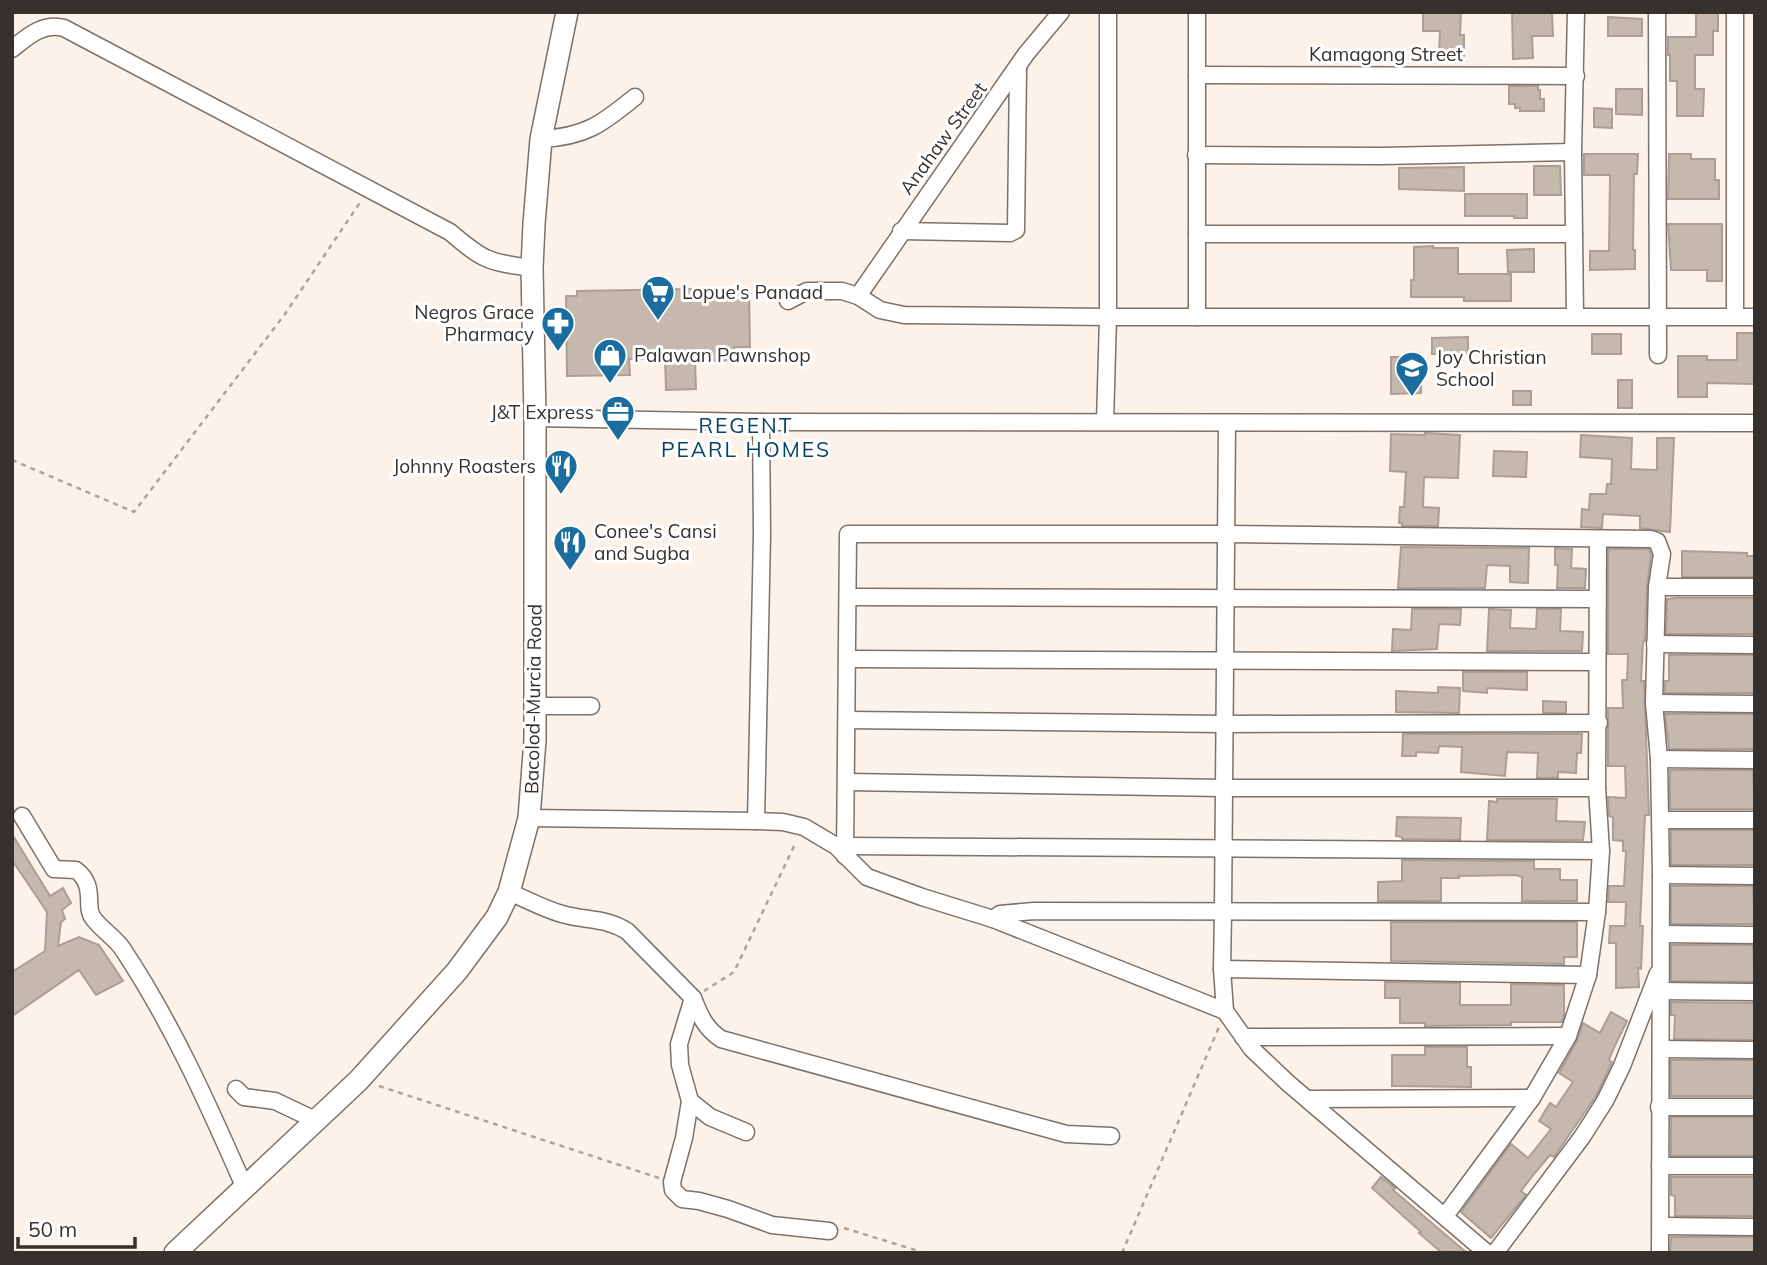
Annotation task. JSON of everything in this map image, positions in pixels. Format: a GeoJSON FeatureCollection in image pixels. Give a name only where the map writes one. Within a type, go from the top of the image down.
{"type":"FeatureCollection","features":[{"type":"Feature","properties":{"kind":"main road","name":"Bacolod-Murcia Road"},"geometry":{"type":"LineString","coordinates":[[175,1253],[359,1080],[457,971],[497,918],[509,892],[529,818],[533,784],[535,418],[532,268],[541,139],[567,12]]}},
{"type":"Feature","properties":{"kind":"street","name":"Anahaw Street"},"geometry":{"type":"LineString","coordinates":[[858,296],[1060,12]]}},
{"type":"Feature","properties":{"kind":"street"},"geometry":{"type":"LineString","coordinates":[[1105,422],[1108,317],[1108,12]]}},
{"type":"Feature","properties":{"kind":"street"},"geometry":{"type":"LineString","coordinates":[[1197,12],[1197,317]]}},
{"type":"Feature","properties":{"kind":"street"},"geometry":{"type":"LineString","coordinates":[[1575,316],[1573,152],[1576,12]]}},
{"type":"Feature","properties":{"kind":"street"},"geometry":{"type":"LineString","coordinates":[[1657,12],[1658,355]]}},
{"type":"Feature","properties":{"kind":"street"},"geometry":{"type":"LineString","coordinates":[[1735,12],[1735,316]]}},
{"type":"Feature","properties":{"kind":"street"},"geometry":{"type":"LineString","coordinates":[[12,49],[33,32],[54,25],[64,27],[450,232],[477,256],[494,263],[532,268]]}},
{"type":"Feature","properties":{"kind":"street"},"geometry":{"type":"LineString","coordinates":[[901,232],[1010,233],[1016,230],[1018,69]]}},
{"type":"Feature","properties":{"kind":"street","name":"Kamagong Street"},"geometry":{"type":"LineString","coordinates":[[1197,75],[1576,76]]}},
{"type":"Feature","properties":{"kind":"street"},"geometry":{"type":"LineString","coordinates":[[541,139],[566,138],[602,124],[635,97]]}},
{"type":"Feature","properties":{"kind":"street"},"geometry":{"type":"LineString","coordinates":[[1196,155],[1382,156],[1573,152]]}},
{"type":"Feature","properties":{"kind":"street"},"geometry":{"type":"LineString","coordinates":[[1197,234],[1574,234]]}},
{"type":"Feature","properties":{"kind":"street"},"geometry":{"type":"LineString","coordinates":[[788,301],[807,291],[842,291],[858,296],[880,310],[904,315],[1755,317]]}},
{"type":"Feature","properties":{"kind":"street"},"geometry":{"type":"LineString","coordinates":[[535,418],[761,422],[1755,423]]}},
{"type":"Feature","properties":{"kind":"street"},"geometry":{"type":"LineString","coordinates":[[756,821],[762,534],[761,422]]}},
{"type":"Feature","properties":{"kind":"street"},"geometry":{"type":"LineString","coordinates":[[1227,423],[1222,969],[1225,1011],[1252,1049],[1487,1253]]}},
{"type":"Feature","properties":{"kind":"street"},"geometry":{"type":"LineString","coordinates":[[846,851],[848,534],[1225,534],[1657,541],[1662,554],[1657,587],[1654,703],[1661,820],[1660,1253]]}},
{"type":"Feature","properties":{"kind":"street"},"geometry":{"type":"LineString","coordinates":[[1445,1216],[1532,1098],[1568,1036],[1588,975],[1597,912],[1601,851],[1597,788],[1598,539]]}},
{"type":"Feature","properties":{"kind":"street"},"geometry":{"type":"LineString","coordinates":[[1657,587],[1755,587]]}},
{"type":"Feature","properties":{"kind":"street"},"geometry":{"type":"LineString","coordinates":[[848,597],[1596,599]]}},
{"type":"Feature","properties":{"kind":"street"},"geometry":{"type":"LineString","coordinates":[[1655,644],[1755,645]]}},
{"type":"Feature","properties":{"kind":"street"},"geometry":{"type":"LineString","coordinates":[[848,659],[1596,662]]}},
{"type":"Feature","properties":{"kind":"street"},"geometry":{"type":"LineString","coordinates":[[1654,703],[1755,704]]}},
{"type":"Feature","properties":{"kind":"street"},"geometry":{"type":"LineString","coordinates":[[535,706],[592,706]]}},
{"type":"Feature","properties":{"kind":"street"},"geometry":{"type":"LineString","coordinates":[[848,720],[1223,724],[1599,723]]}},
{"type":"Feature","properties":{"kind":"street"},"geometry":{"type":"LineString","coordinates":[[1659,760],[1755,760]]}},
{"type":"Feature","properties":{"kind":"street"},"geometry":{"type":"LineString","coordinates":[[847,782],[1223,788],[1597,788]]}},
{"type":"Feature","properties":{"kind":"street"},"geometry":{"type":"LineString","coordinates":[[22,816],[54,869],[76,870],[83,878],[90,894],[92,917],[120,945],[158,1005],[205,1096],[244,1186]]}},
{"type":"Feature","properties":{"kind":"street"},"geometry":{"type":"LineString","coordinates":[[529,818],[756,821],[783,822],[804,827],[846,851],[867,877],[993,919],[1225,1011]]}},
{"type":"Feature","properties":{"kind":"street"},"geometry":{"type":"LineString","coordinates":[[1661,820],[1755,820]]}},
{"type":"Feature","properties":{"kind":"street"},"geometry":{"type":"LineString","coordinates":[[846,851],[1223,848],[1601,851]]}},
{"type":"Feature","properties":{"kind":"street"},"geometry":{"type":"LineString","coordinates":[[1661,875],[1755,876]]}},
{"type":"Feature","properties":{"kind":"street"},"geometry":{"type":"LineString","coordinates":[[509,892],[559,914],[596,919],[627,931],[693,998],[702,1022],[721,1038],[1066,1134],[1111,1136]]}},
{"type":"Feature","properties":{"kind":"street"},"geometry":{"type":"LineString","coordinates":[[993,919],[1000,914],[1034,911],[1597,912]]}},
{"type":"Feature","properties":{"kind":"street"},"geometry":{"type":"LineString","coordinates":[[1661,934],[1755,935]]}},
{"type":"Feature","properties":{"kind":"street"},"geometry":{"type":"LineString","coordinates":[[1222,969],[1588,975]]}},
{"type":"Feature","properties":{"kind":"street"},"geometry":{"type":"LineString","coordinates":[[1495,1253],[1582,1137],[1605,1101],[1622,1066],[1660,969]]}},
{"type":"Feature","properties":{"kind":"street"},"geometry":{"type":"LineString","coordinates":[[1660,991],[1755,992]]}},
{"type":"Feature","properties":{"kind":"street"},"geometry":{"type":"LineString","coordinates":[[693,998],[679,1044],[680,1065],[690,1101],[684,1138],[672,1182],[673,1190],[682,1199],[728,1209],[772,1225],[832,1228]]}},
{"type":"Feature","properties":{"kind":"street"},"geometry":{"type":"LineString","coordinates":[[1243,1037],[1568,1036]]}},
{"type":"Feature","properties":{"kind":"street"},"geometry":{"type":"LineString","coordinates":[[1661,1049],[1755,1050]]}},
{"type":"Feature","properties":{"kind":"street"},"geometry":{"type":"LineString","coordinates":[[236,1090],[244,1097],[275,1101],[315,1120]]}},
{"type":"Feature","properties":{"kind":"street"},"geometry":{"type":"LineString","coordinates":[[1309,1099],[1532,1098]]}},
{"type":"Feature","properties":{"kind":"street"},"geometry":{"type":"LineString","coordinates":[[690,1101],[710,1117],[746,1132]]}},
{"type":"Feature","properties":{"kind":"street"},"geometry":{"type":"LineString","coordinates":[[1659,1107],[1755,1107]]}},
{"type":"Feature","properties":{"kind":"street"},"geometry":{"type":"LineString","coordinates":[[1660,1166],[1755,1166]]}},
{"type":"Feature","properties":{"kind":"street"},"geometry":{"type":"LineString","coordinates":[[1661,1226],[1755,1227]]}},
{"type":"Feature","properties":{"kind":"path"},"geometry":{"type":"LineString","coordinates":[[12,460],[134,512],[285,314],[369,190]]}},
{"type":"Feature","properties":{"kind":"path"},"geometry":{"type":"LineString","coordinates":[[693,998],[734,972],[804,827]]}},
{"type":"Feature","properties":{"kind":"path"},"geometry":{"type":"LineString","coordinates":[[1122,1253],[1225,1011]]}},
{"type":"Feature","properties":{"kind":"path"},"geometry":{"type":"LineString","coordinates":[[359,1080],[672,1182]]}},
{"type":"Feature","properties":{"kind":"path"},"geometry":{"type":"LineString","coordinates":[[832,1228],[925,1253]]}},
{"type":"Feature","properties":{"kind":"building"},"geometry":{"type":"Polygon","coordinates":[[[1423,12],[1461,13],[1460,35],[1464,35],[1464,59],[1439,58],[1440,31],[1423,31],[1423,12]]]}},
{"type":"Feature","properties":{"kind":"building"},"geometry":{"type":"Polygon","coordinates":[[[1512,12],[1552,12],[1553,36],[1532,36],[1533,58],[1513,59],[1512,12]]]}},
{"type":"Feature","properties":{"kind":"building"},"geometry":{"type":"Polygon","coordinates":[[[1696,12],[1718,12],[1718,31],[1713,31],[1713,55],[1695,55],[1695,89],[1704,89],[1703,116],[1677,116],[1677,81],[1670,81],[1668,37],[1696,37],[1696,12]]]}},
{"type":"Feature","properties":{"kind":"building"},"geometry":{"type":"Polygon","coordinates":[[[1608,17],[1642,19],[1642,36],[1608,36],[1608,17]]]}},
{"type":"Feature","properties":{"kind":"building"},"geometry":{"type":"Polygon","coordinates":[[[1509,86],[1538,86],[1540,99],[1544,99],[1544,111],[1520,111],[1520,108],[1515,108],[1515,104],[1509,104],[1509,86]]]}},
{"type":"Feature","properties":{"kind":"building"},"geometry":{"type":"Polygon","coordinates":[[[1616,89],[1642,89],[1642,115],[1616,114],[1616,89]]]}},
{"type":"Feature","properties":{"kind":"building"},"geometry":{"type":"Polygon","coordinates":[[[1594,108],[1612,109],[1612,128],[1594,127],[1594,108]]]}},
{"type":"Feature","properties":{"kind":"building"},"geometry":{"type":"Polygon","coordinates":[[[1584,154],[1638,154],[1637,174],[1634,174],[1635,269],[1590,270],[1590,251],[1609,251],[1610,175],[1584,175],[1584,154]]]}},
{"type":"Feature","properties":{"kind":"building"},"geometry":{"type":"Polygon","coordinates":[[[1669,154],[1691,154],[1691,159],[1715,159],[1719,199],[1668,199],[1669,154]]]}},
{"type":"Feature","properties":{"kind":"building"},"geometry":{"type":"Polygon","coordinates":[[[1534,166],[1560,166],[1561,195],[1534,195],[1534,166]]]}},
{"type":"Feature","properties":{"kind":"building"},"geometry":{"type":"Polygon","coordinates":[[[1464,167],[1464,191],[1399,189],[1399,168],[1464,167]]]}},
{"type":"Feature","properties":{"kind":"building"},"geometry":{"type":"Polygon","coordinates":[[[1465,194],[1527,194],[1527,218],[1465,216],[1465,194]]]}},
{"type":"Feature","properties":{"kind":"building"},"geometry":{"type":"Polygon","coordinates":[[[1668,224],[1722,224],[1722,281],[1707,281],[1707,270],[1671,270],[1668,224]]]}},
{"type":"Feature","properties":{"kind":"building"},"geometry":{"type":"Polygon","coordinates":[[[1414,247],[1458,248],[1458,274],[1511,274],[1511,301],[1464,301],[1464,297],[1411,297],[1414,247]]]}},
{"type":"Feature","properties":{"kind":"building"},"geometry":{"type":"Polygon","coordinates":[[[1534,249],[1534,272],[1508,272],[1507,250],[1534,249]]]}},
{"type":"Feature","properties":{"kind":"building","name":"Lopue's Panaad"},"geometry":{"type":"Polygon","coordinates":[[[749,288],[750,347],[734,347],[734,360],[695,361],[696,389],[666,390],[665,358],[629,359],[630,375],[567,376],[566,296],[577,296],[577,291],[749,288]]]}},
{"type":"Feature","properties":{"kind":"building"},"geometry":{"type":"Polygon","coordinates":[[[1737,333],[1755,333],[1755,384],[1707,383],[1707,397],[1678,397],[1678,356],[1737,360],[1737,333]]]}},
{"type":"Feature","properties":{"kind":"building"},"geometry":{"type":"Polygon","coordinates":[[[1592,334],[1621,334],[1621,354],[1592,354],[1592,334]]]}},
{"type":"Feature","properties":{"kind":"building"},"geometry":{"type":"Polygon","coordinates":[[[1468,337],[1468,354],[1432,354],[1432,338],[1468,337]]]}},
{"type":"Feature","properties":{"kind":"building"},"geometry":{"type":"Polygon","coordinates":[[[1391,357],[1421,357],[1421,393],[1391,394],[1391,357]]]}},
{"type":"Feature","properties":{"kind":"building"},"geometry":{"type":"Polygon","coordinates":[[[1618,380],[1632,380],[1632,408],[1618,408],[1618,380]]]}},
{"type":"Feature","properties":{"kind":"building"},"geometry":{"type":"Polygon","coordinates":[[[1513,391],[1531,391],[1531,405],[1513,405],[1513,391]]]}},
{"type":"Feature","properties":{"kind":"building"},"geometry":{"type":"Polygon","coordinates":[[[1391,434],[1460,435],[1458,478],[1424,477],[1423,507],[1439,508],[1438,526],[1402,526],[1402,523],[1399,523],[1400,507],[1404,507],[1406,472],[1390,471],[1391,434]]]}},
{"type":"Feature","properties":{"kind":"building"},"geometry":{"type":"Polygon","coordinates":[[[1581,435],[1632,438],[1631,469],[1657,470],[1657,438],[1674,438],[1670,532],[1640,528],[1640,516],[1603,514],[1602,528],[1581,527],[1582,509],[1589,510],[1590,494],[1606,494],[1607,484],[1611,484],[1612,459],[1580,457],[1581,435]]]}},
{"type":"Feature","properties":{"kind":"building"},"geometry":{"type":"Polygon","coordinates":[[[1494,451],[1527,452],[1526,477],[1493,476],[1494,451]]]}},
{"type":"Feature","properties":{"kind":"building"},"geometry":{"type":"Polygon","coordinates":[[[1401,547],[1529,548],[1528,583],[1510,582],[1510,566],[1487,565],[1485,588],[1398,588],[1401,547]]]}},
{"type":"Feature","properties":{"kind":"building"},"geometry":{"type":"Polygon","coordinates":[[[1555,548],[1572,549],[1571,568],[1586,569],[1585,588],[1557,588],[1558,565],[1555,565],[1555,548]]]}},
{"type":"Feature","properties":{"kind":"building"},"geometry":{"type":"Polygon","coordinates":[[[1608,549],[1649,549],[1651,555],[1641,681],[1644,681],[1649,815],[1645,815],[1639,987],[1616,988],[1616,943],[1609,943],[1610,926],[1625,926],[1626,902],[1608,902],[1609,886],[1624,886],[1626,851],[1623,851],[1623,841],[1613,840],[1613,817],[1609,816],[1608,797],[1626,798],[1625,766],[1608,766],[1608,708],[1623,708],[1622,680],[1627,680],[1628,654],[1608,654],[1608,549]]]}},
{"type":"Feature","properties":{"kind":"building"},"geometry":{"type":"Polygon","coordinates":[[[1682,551],[1747,553],[1747,556],[1755,556],[1755,577],[1682,577],[1682,551]]]}},
{"type":"Feature","properties":{"kind":"building"},"geometry":{"type":"Polygon","coordinates":[[[1755,598],[1754,634],[1666,634],[1667,599],[1755,598]]]}},
{"type":"Feature","properties":{"kind":"building"},"geometry":{"type":"Polygon","coordinates":[[[1412,609],[1461,609],[1460,625],[1439,624],[1437,649],[1392,651],[1393,629],[1411,630],[1412,609]]]}},
{"type":"Feature","properties":{"kind":"building"},"geometry":{"type":"Polygon","coordinates":[[[1489,609],[1511,610],[1510,628],[1536,629],[1537,609],[1561,609],[1560,631],[1583,632],[1582,651],[1487,651],[1489,609]]]}},
{"type":"Feature","properties":{"kind":"building"},"geometry":{"type":"Polygon","coordinates":[[[1669,655],[1754,655],[1755,693],[1665,693],[1665,681],[1669,681],[1669,655]]]}},
{"type":"Feature","properties":{"kind":"building"},"geometry":{"type":"Polygon","coordinates":[[[1463,672],[1527,672],[1527,690],[1487,688],[1487,693],[1463,691],[1463,672]]]}},
{"type":"Feature","properties":{"kind":"building"},"geometry":{"type":"Polygon","coordinates":[[[1438,687],[1460,688],[1459,713],[1396,712],[1396,691],[1438,693],[1438,687]]]}},
{"type":"Feature","properties":{"kind":"building"},"geometry":{"type":"Polygon","coordinates":[[[1543,701],[1566,702],[1566,713],[1543,713],[1543,701]]]}},
{"type":"Feature","properties":{"kind":"building"},"geometry":{"type":"Polygon","coordinates":[[[1665,714],[1755,714],[1754,749],[1669,749],[1665,714]]]}},
{"type":"Feature","properties":{"kind":"building"},"geometry":{"type":"Polygon","coordinates":[[[1403,734],[1582,734],[1581,753],[1577,753],[1576,773],[1558,772],[1558,778],[1537,778],[1538,753],[1507,752],[1505,776],[1461,772],[1462,747],[1439,746],[1438,753],[1416,752],[1416,756],[1402,756],[1403,734]]]}},
{"type":"Feature","properties":{"kind":"building"},"geometry":{"type":"Polygon","coordinates":[[[1670,770],[1753,770],[1755,809],[1670,809],[1670,770]]]}},
{"type":"Feature","properties":{"kind":"building"},"geometry":{"type":"Polygon","coordinates":[[[1497,799],[1557,799],[1556,821],[1585,822],[1583,840],[1487,840],[1489,801],[1497,802],[1497,799]]]}},
{"type":"Feature","properties":{"kind":"building"},"geometry":{"type":"Polygon","coordinates":[[[1397,817],[1461,818],[1460,840],[1402,839],[1396,836],[1397,817]]]}},
{"type":"Feature","properties":{"kind":"building"},"geometry":{"type":"Polygon","coordinates":[[[1671,830],[1755,830],[1755,865],[1671,865],[1671,830]]]}},
{"type":"Feature","properties":{"kind":"building"},"geometry":{"type":"Polygon","coordinates":[[[12,834],[50,896],[63,888],[71,903],[62,910],[65,919],[61,922],[58,946],[79,937],[99,945],[123,981],[96,995],[79,970],[12,1016],[12,972],[45,951],[47,912],[12,860],[12,834]]]}},
{"type":"Feature","properties":{"kind":"building"},"geometry":{"type":"Polygon","coordinates":[[[1402,860],[1534,861],[1534,869],[1560,869],[1560,880],[1577,880],[1577,901],[1522,901],[1522,877],[1516,875],[1441,878],[1441,901],[1378,901],[1378,882],[1402,881],[1402,860]]]}},
{"type":"Feature","properties":{"kind":"building"},"geometry":{"type":"Polygon","coordinates":[[[1671,886],[1753,886],[1755,924],[1671,924],[1671,886]]]}},
{"type":"Feature","properties":{"kind":"building"},"geometry":{"type":"Polygon","coordinates":[[[1391,922],[1577,922],[1577,957],[1564,957],[1564,964],[1391,961],[1391,922]]]}},
{"type":"Feature","properties":{"kind":"building"},"geometry":{"type":"Polygon","coordinates":[[[1671,945],[1753,945],[1755,982],[1671,981],[1671,945]]]}},
{"type":"Feature","properties":{"kind":"building"},"geometry":{"type":"Polygon","coordinates":[[[1385,982],[1460,983],[1460,1005],[1511,1005],[1511,984],[1564,985],[1564,1016],[1562,1022],[1511,1022],[1511,1025],[1425,1026],[1425,1023],[1400,1023],[1400,998],[1385,998],[1385,982]]]}},
{"type":"Feature","properties":{"kind":"building"},"geometry":{"type":"Polygon","coordinates":[[[1671,1002],[1755,1003],[1755,1040],[1674,1039],[1675,1015],[1671,1015],[1671,1002]]]}},
{"type":"Feature","properties":{"kind":"building"},"geometry":{"type":"Polygon","coordinates":[[[1611,1012],[1627,1021],[1596,1096],[1554,1157],[1550,1155],[1521,1191],[1526,1195],[1491,1238],[1461,1212],[1511,1144],[1528,1158],[1551,1129],[1539,1121],[1550,1103],[1556,1107],[1573,1082],[1559,1073],[1577,1041],[1583,1023],[1600,1033],[1611,1012]]]}},
{"type":"Feature","properties":{"kind":"building"},"geometry":{"type":"Polygon","coordinates":[[[1425,1047],[1467,1047],[1471,1087],[1392,1086],[1392,1055],[1425,1055],[1425,1047]]]}},
{"type":"Feature","properties":{"kind":"building"},"geometry":{"type":"Polygon","coordinates":[[[1671,1060],[1755,1060],[1755,1096],[1671,1096],[1671,1060]]]}},
{"type":"Feature","properties":{"kind":"building"},"geometry":{"type":"Polygon","coordinates":[[[1671,1117],[1755,1117],[1755,1156],[1671,1156],[1671,1117]]]}},
{"type":"Feature","properties":{"kind":"building"},"geometry":{"type":"Polygon","coordinates":[[[1381,1177],[1467,1253],[1442,1253],[1419,1233],[1421,1232],[1372,1188],[1381,1177]]]}},
{"type":"Feature","properties":{"kind":"building"},"geometry":{"type":"Polygon","coordinates":[[[1671,1177],[1755,1177],[1755,1216],[1675,1216],[1671,1177]]]}},
{"type":"Feature","properties":{"kind":"building"},"geometry":{"type":"Polygon","coordinates":[[[1671,1237],[1755,1237],[1755,1253],[1670,1253],[1671,1237]]]}},
{"type":"Feature","properties":{"kind":"place","name":"Lopue's Panaad"},"geometry":{"type":"Point","coordinates":[658,322]}},
{"type":"Feature","properties":{"kind":"place","name":"Negros Grace Pharmacy"},"geometry":{"type":"Point","coordinates":[558,353]}},
{"type":"Feature","properties":{"kind":"place","name":"Palawan Pawnshop"},"geometry":{"type":"Point","coordinates":[610,385]}},
{"type":"Feature","properties":{"kind":"place","name":"Joy Christian School"},"geometry":{"type":"Point","coordinates":[1412,398]}},
{"type":"Feature","properties":{"kind":"place","name":"J&T Express"},"geometry":{"type":"Point","coordinates":[618,442]}},
{"type":"Feature","properties":{"kind":"place","name":"Johnny Roasters"},"geometry":{"type":"Point","coordinates":[561,496]}},
{"type":"Feature","properties":{"kind":"place","name":"Conee's Cansi and Sugba"},"geometry":{"type":"Point","coordinates":[570,572]}},
{"type":"Feature","properties":{"kind":"district","name":"REGENT PEARL HOMES"},"geometry":{"type":"Point","coordinates":[746,438]}}]}
